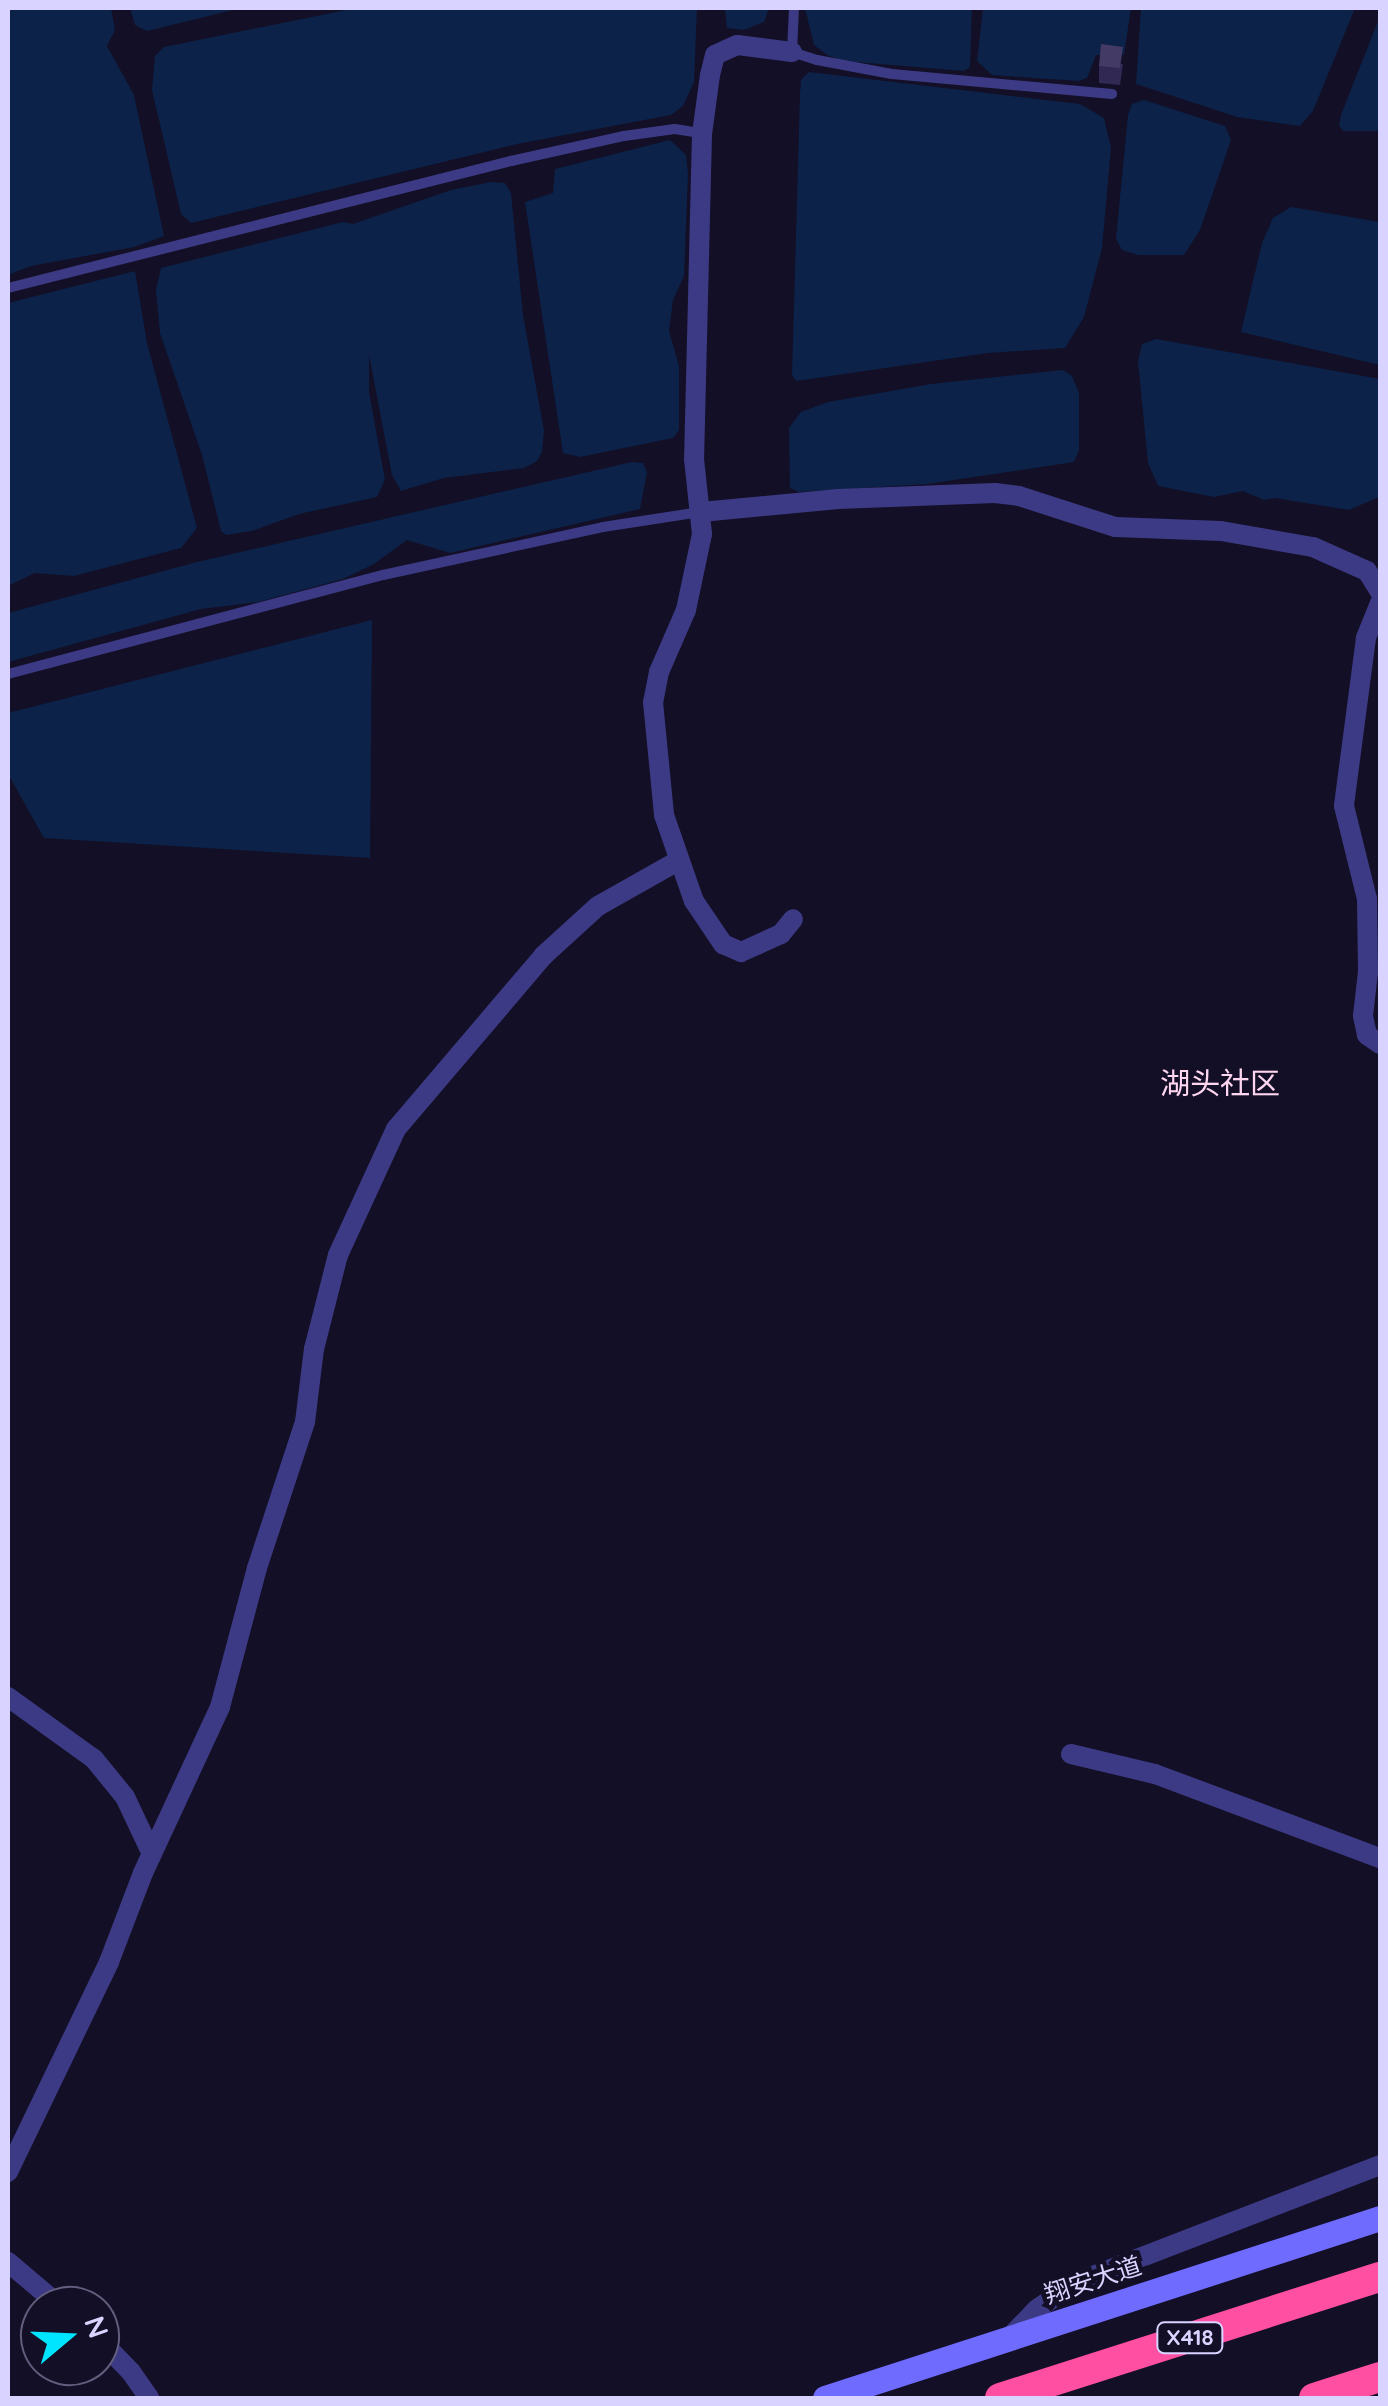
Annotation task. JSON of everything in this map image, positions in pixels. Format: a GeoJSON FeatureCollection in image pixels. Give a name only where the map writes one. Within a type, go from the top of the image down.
{"type":"FeatureCollection","features":[{"type":"Feature","properties":{"kind":"highway","name":"X418"},"geometry":{"type":"LineString","coordinates":[[1000,2398],[1380,2277]]}},
{"type":"Feature","properties":{"kind":"highway"},"geometry":{"type":"LineString","coordinates":[[1314,2398],[1380,2377]]}},
{"type":"Feature","properties":{"kind":"main road","name":"翔安大道"},"geometry":{"type":"LineString","coordinates":[[824,2398],[1380,2218]]}},
{"type":"Feature","properties":{"kind":"street"},"geometry":{"type":"LineString","coordinates":[[792,52],[737,45],[715,55],[702,134],[694,459],[702,534],[686,610],[659,672],[652,702],[664,816],[676,862],[694,901],[723,944],[741,952],[763,945],[793,919]]}},
{"type":"Feature","properties":{"kind":"street"},"geometry":{"type":"LineString","coordinates":[[701,512],[790,502],[995,493],[1019,496],[1115,527],[1221,530],[1300,543],[1358,566],[1380,592]]}},
{"type":"Feature","properties":{"kind":"street"},"geometry":{"type":"LineString","coordinates":[[1380,603],[1366,638],[1344,806],[1366,899],[1368,972],[1363,1016],[1368,1035],[1380,1044]]}},
{"type":"Feature","properties":{"kind":"street"},"geometry":{"type":"LineString","coordinates":[[8,2172],[109,1962],[152,1854],[220,1707],[257,1568],[305,1422],[314,1349],[338,1255],[396,1129],[543,956],[598,906],[676,862]]}},
{"type":"Feature","properties":{"kind":"street"},"geometry":{"type":"LineString","coordinates":[[8,1697],[58,1728],[94,1759],[125,1797],[152,1854]]}},
{"type":"Feature","properties":{"kind":"street"},"geometry":{"type":"LineString","coordinates":[[1071,1754],[1155,1774],[1380,1858]]}},
{"type":"Feature","properties":{"kind":"street"},"geometry":{"type":"LineString","coordinates":[[1006,2340],[1037,2309],[1077,2282],[1380,2165]]}},
{"type":"Feature","properties":{"kind":"street"},"geometry":{"type":"LineString","coordinates":[[8,2262],[36,2286]]}},
{"type":"Feature","properties":{"kind":"street"},"geometry":{"type":"LineString","coordinates":[[120,2360],[149,2398]]}},
{"type":"Feature","properties":{"kind":"lane"},"geometry":{"type":"LineString","coordinates":[[794,8],[792,52],[892,74],[1112,94]]}},
{"type":"Feature","properties":{"kind":"lane"},"geometry":{"type":"LineString","coordinates":[[8,288],[624,136],[675,129],[702,134]]}},
{"type":"Feature","properties":{"kind":"lane"},"geometry":{"type":"LineString","coordinates":[[8,674],[383,575],[603,527],[701,512]]}},
{"type":"Feature","properties":{"kind":"water"},"geometry":{"type":"Polygon","coordinates":[[[8,8],[111,8],[115,30],[107,46],[134,95],[164,236],[134,247],[31,266],[8,275],[8,8]]]}},
{"type":"Feature","properties":{"kind":"water"},"geometry":{"type":"Polygon","coordinates":[[[130,8],[241,8],[147,31],[135,25],[130,8]]]}},
{"type":"Feature","properties":{"kind":"water"},"geometry":{"type":"Polygon","coordinates":[[[356,8],[697,8],[694,82],[683,106],[671,115],[517,144],[191,223],[181,214],[152,90],[155,56],[164,47],[356,8]]]}},
{"type":"Feature","properties":{"kind":"water"},"geometry":{"type":"Polygon","coordinates":[[[725,8],[769,8],[764,22],[744,30],[727,28],[725,8]]]}},
{"type":"Feature","properties":{"kind":"water"},"geometry":{"type":"Polygon","coordinates":[[[805,8],[972,8],[970,67],[964,71],[843,61],[814,45],[805,8]]]}},
{"type":"Feature","properties":{"kind":"water"},"geometry":{"type":"Polygon","coordinates":[[[983,8],[1131,8],[1124,55],[1096,55],[1087,78],[1079,81],[992,75],[977,61],[983,8]]]}},
{"type":"Feature","properties":{"kind":"water"},"geometry":{"type":"Polygon","coordinates":[[[1141,8],[1355,8],[1313,111],[1300,126],[1237,117],[1136,84],[1141,8]]]}},
{"type":"Feature","properties":{"kind":"water"},"geometry":{"type":"Polygon","coordinates":[[[1380,16],[1380,131],[1343,131],[1339,125],[1341,115],[1380,16]]]}},
{"type":"Feature","properties":{"kind":"water"},"geometry":{"type":"Polygon","coordinates":[[[809,72],[1080,104],[1104,118],[1111,148],[1102,248],[1084,317],[1065,348],[988,353],[796,381],[792,375],[800,94],[801,80],[809,72]]]}},
{"type":"Feature","properties":{"kind":"water"},"geometry":{"type":"Polygon","coordinates":[[[1144,100],[1225,126],[1231,140],[1200,230],[1184,255],[1138,255],[1122,250],[1116,239],[1128,115],[1132,104],[1144,100]]]}},
{"type":"Feature","properties":{"kind":"water"},"geometry":{"type":"Polygon","coordinates":[[[670,140],[686,155],[688,174],[684,276],[673,300],[669,331],[679,366],[679,430],[673,438],[580,457],[563,453],[525,202],[553,193],[555,169],[670,140]]]}},
{"type":"Feature","properties":{"kind":"water"},"geometry":{"type":"Polygon","coordinates":[[[505,183],[511,193],[523,315],[544,431],[537,461],[524,468],[444,478],[401,491],[392,475],[369,355],[369,392],[385,480],[377,497],[226,535],[221,531],[202,455],[160,333],[156,290],[161,268],[343,222],[353,224],[451,190],[505,183]]]}},
{"type":"Feature","properties":{"kind":"water"},"geometry":{"type":"Polygon","coordinates":[[[1291,207],[1380,222],[1380,365],[1241,332],[1262,243],[1273,218],[1291,207]]]}},
{"type":"Feature","properties":{"kind":"water"},"geometry":{"type":"Polygon","coordinates":[[[135,271],[147,343],[197,528],[181,548],[74,576],[35,573],[8,586],[8,303],[135,271]]]}},
{"type":"Feature","properties":{"kind":"water"},"geometry":{"type":"Polygon","coordinates":[[[1156,339],[1380,379],[1379,497],[1349,510],[1275,498],[1264,500],[1243,491],[1214,497],[1158,486],[1148,463],[1138,361],[1142,344],[1156,339]]]}},
{"type":"Feature","properties":{"kind":"water"},"geometry":{"type":"Polygon","coordinates":[[[1063,370],[1072,376],[1079,393],[1079,450],[1074,462],[927,484],[799,492],[790,488],[789,428],[801,412],[828,402],[931,384],[1063,370]]]}},
{"type":"Feature","properties":{"kind":"water"},"geometry":{"type":"Polygon","coordinates":[[[632,462],[643,463],[647,472],[640,509],[450,553],[407,540],[374,564],[343,579],[258,602],[201,609],[8,662],[8,613],[197,562],[632,462]]]}},
{"type":"Feature","properties":{"kind":"water"},"geometry":{"type":"Polygon","coordinates":[[[372,620],[370,858],[44,838],[8,774],[8,713],[372,620]]]}},
{"type":"Feature","properties":{"kind":"building"},"geometry":{"type":"Polygon","coordinates":[[[1101,44],[1123,47],[1120,68],[1099,66],[1101,44]]]}},
{"type":"Feature","properties":{"kind":"district","name":"湖头社区"},"geometry":{"type":"Point","coordinates":[1220,1083]}}]}
